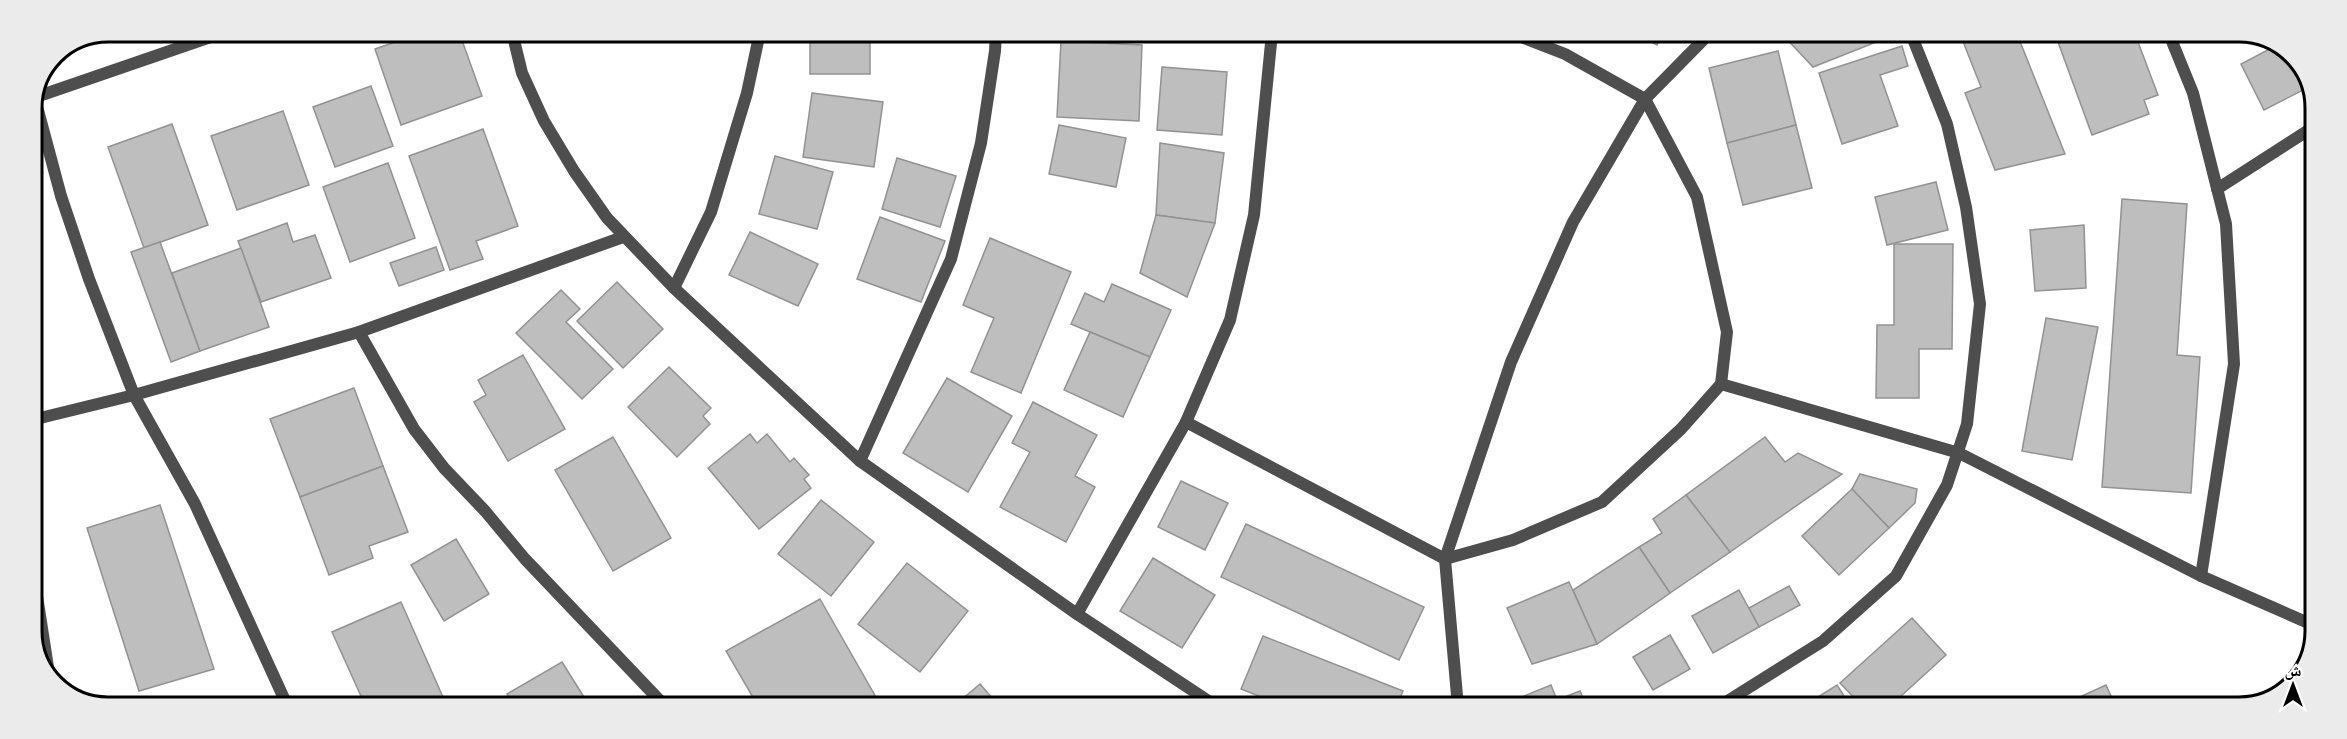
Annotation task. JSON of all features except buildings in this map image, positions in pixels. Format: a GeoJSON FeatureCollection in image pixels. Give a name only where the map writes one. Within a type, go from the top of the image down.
{"type":"FeatureCollection","features":[{"type":"Feature","properties":{"kind":"street"},"geometry":{"type":"LineString","coordinates":[[43,95],[196,42]]}},
{"type":"Feature","properties":{"kind":"street"},"geometry":{"type":"LineString","coordinates":[[514,42],[522,73],[544,121],[574,171],[623,237],[674,288],[860,461],[1077,614],[1202,697]]}},
{"type":"Feature","properties":{"kind":"street"},"geometry":{"type":"LineString","coordinates":[[674,288],[711,212],[747,93],[758,42]]}},
{"type":"Feature","properties":{"kind":"street"},"geometry":{"type":"LineString","coordinates":[[860,461],[951,259],[981,143],[996,42]]}},
{"type":"Feature","properties":{"kind":"street"},"geometry":{"type":"LineString","coordinates":[[1077,614],[1186,422],[1230,321],[1254,215],[1271,42]]}},
{"type":"Feature","properties":{"kind":"street"},"geometry":{"type":"LineString","coordinates":[[1186,422],[1445,559],[1513,540],[1602,502],[1681,429],[1721,384],[1727,332],[1697,197],[1645,99],[1565,54],[1534,42]]}},
{"type":"Feature","properties":{"kind":"street"},"geometry":{"type":"LineString","coordinates":[[1457,697],[1445,559],[1511,362],[1573,222],[1645,99],[1701,42]]}},
{"type":"Feature","properties":{"kind":"street"},"geometry":{"type":"LineString","coordinates":[[1734,697],[1823,641],[1896,576],[1947,485],[1967,424],[1980,304],[1966,207],[1947,124],[1914,42]]}},
{"type":"Feature","properties":{"kind":"street"},"geometry":{"type":"LineString","coordinates":[[2172,42],[2193,93],[2226,224],[2234,364],[2201,576]]}},
{"type":"Feature","properties":{"kind":"street"},"geometry":{"type":"LineString","coordinates":[[42,124],[61,196],[89,279],[134,395],[195,504],[283,697]]}},
{"type":"Feature","properties":{"kind":"street"},"geometry":{"type":"LineString","coordinates":[[2217,189],[2305,132]]}},
{"type":"Feature","properties":{"kind":"street"},"geometry":{"type":"LineString","coordinates":[[42,418],[134,395],[359,332],[623,237]]}},
{"type":"Feature","properties":{"kind":"street"},"geometry":{"type":"LineString","coordinates":[[359,332],[414,429],[444,468],[525,559],[656,697]]}},
{"type":"Feature","properties":{"kind":"street"},"geometry":{"type":"LineString","coordinates":[[1721,384],[1959,453],[2201,576],[2305,622]]}},
{"type":"Feature","properties":{"kind":"street"},"geometry":{"type":"LineString","coordinates":[[42,628],[46,655]]}}]}
